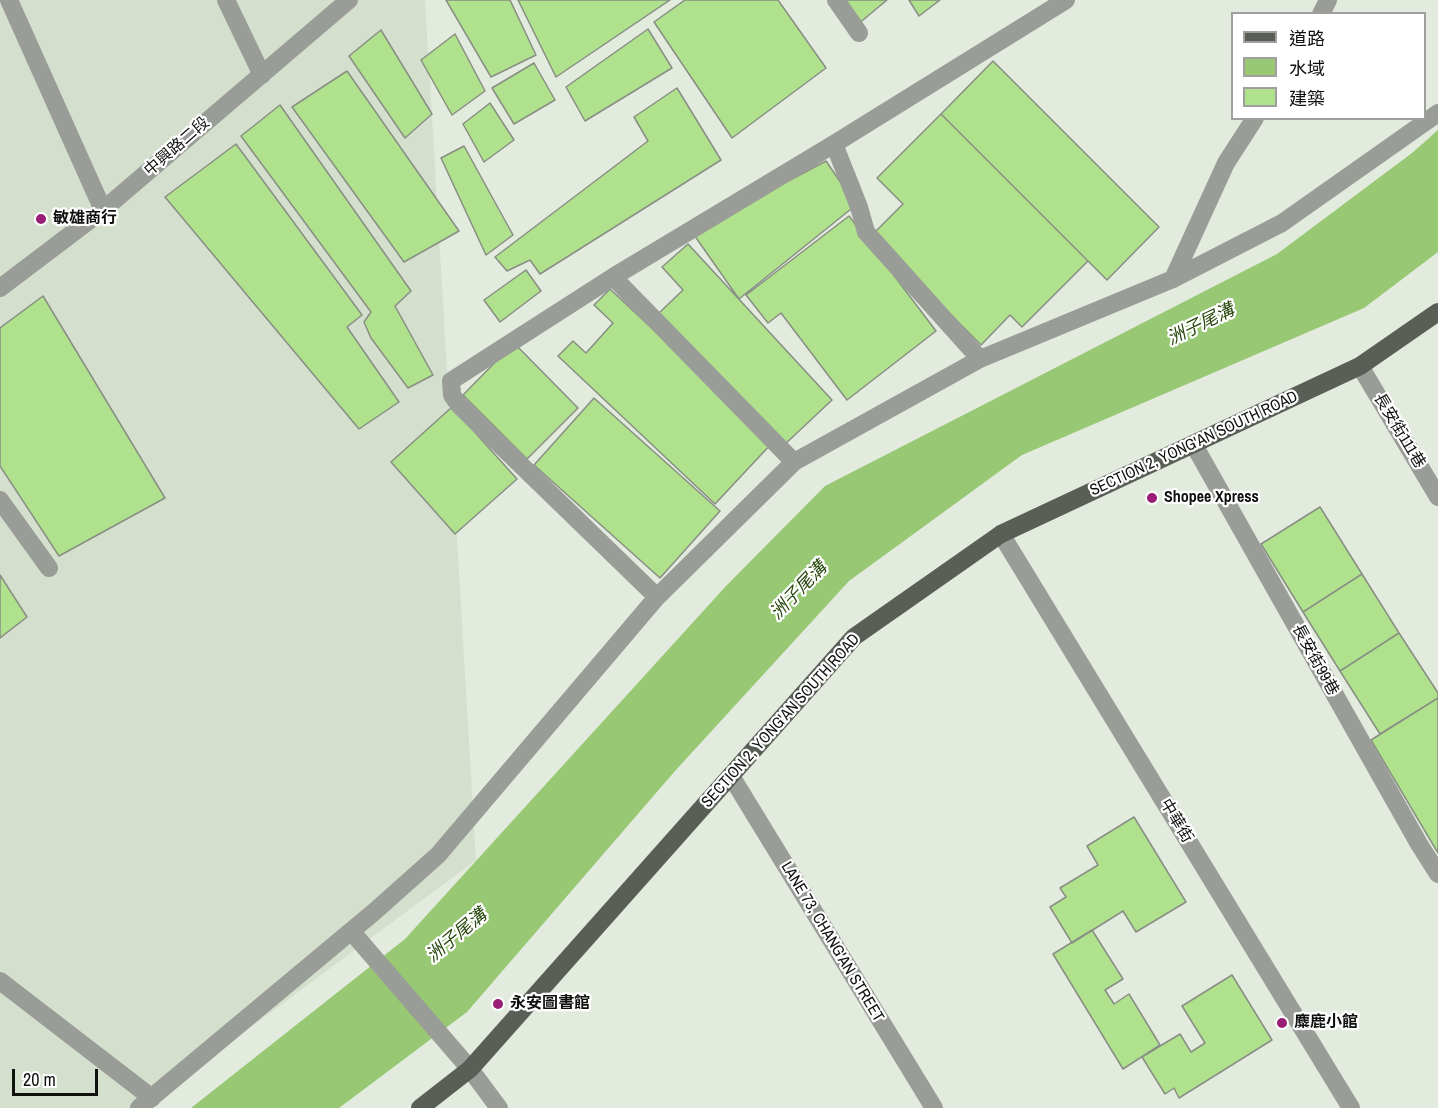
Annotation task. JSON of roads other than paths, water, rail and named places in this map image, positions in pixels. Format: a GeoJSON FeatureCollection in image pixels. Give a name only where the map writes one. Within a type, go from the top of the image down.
{"type":"FeatureCollection","features":[{"type":"Feature","properties":{"kind":"main road","name":"SECTION 2, YONG'AN SOUTH ROAD"},"geometry":{"type":"LineString","coordinates":[[420,1108],[470,1070],[854,637],[1001,534],[1360,366],[1438,312]]}},
{"type":"Feature","properties":{"kind":"street"},"geometry":{"type":"LineString","coordinates":[[9,0],[103,210]]}},
{"type":"Feature","properties":{"kind":"street"},"geometry":{"type":"LineString","coordinates":[[226,0],[262,75]]}},
{"type":"Feature","properties":{"kind":"street","name":"中興路二段"},"geometry":{"type":"LineString","coordinates":[[0,288],[103,210],[349,0]]}},
{"type":"Feature","properties":{"kind":"street"},"geometry":{"type":"LineString","coordinates":[[836,0],[859,33]]}},
{"type":"Feature","properties":{"kind":"street"},"geometry":{"type":"LineString","coordinates":[[657,597],[459,405],[452,394],[451,381],[613,277],[834,144],[1066,0]]}},
{"type":"Feature","properties":{"kind":"street"},"geometry":{"type":"LineString","coordinates":[[0,981],[146,1103],[351,932],[438,855],[657,597],[794,462],[980,359],[1173,279],[1282,223],[1438,113]]}},
{"type":"Feature","properties":{"kind":"street"},"geometry":{"type":"LineString","coordinates":[[1173,279],[1226,164],[1255,120]]}},
{"type":"Feature","properties":{"kind":"street"},"geometry":{"type":"LineString","coordinates":[[834,144],[859,207],[866,232],[980,359]]}},
{"type":"Feature","properties":{"kind":"street"},"geometry":{"type":"LineString","coordinates":[[613,277],[794,462]]}},
{"type":"Feature","properties":{"kind":"street","name":"長安街111巷"},"geometry":{"type":"LineString","coordinates":[[1360,366],[1438,496]]}},
{"type":"Feature","properties":{"kind":"street","name":"長安街99巷"},"geometry":{"type":"LineString","coordinates":[[1194,445],[1438,874]]}},
{"type":"Feature","properties":{"kind":"street"},"geometry":{"type":"LineString","coordinates":[[0,500],[49,568]]}},
{"type":"Feature","properties":{"kind":"street","name":"中華街"},"geometry":{"type":"LineString","coordinates":[[1001,534],[1351,1108]]}},
{"type":"Feature","properties":{"kind":"street","name":"LANE 73, CHANG'AN STREET"},"geometry":{"type":"LineString","coordinates":[[731,776],[934,1108]]}},
{"type":"Feature","properties":{"kind":"street"},"geometry":{"type":"LineString","coordinates":[[351,932],[470,1070],[499,1108]]}},
{"type":"Feature","properties":{"kind":"water","name":"洲子尾溝"},"geometry":{"type":"Polygon","coordinates":[[[1438,130],[1438,252],[1364,308],[1022,455],[849,581],[675,771],[467,1012],[339,1108],[191,1108],[405,939],[726,586],[825,486],[1277,254],[1412,153],[1438,130]]]}},
{"type":"Feature","properties":{"kind":"place","name":"敏雄商行"},"geometry":{"type":"Point","coordinates":[41,219]}},
{"type":"Feature","properties":{"kind":"place","name":"Shopee Xpress"},"geometry":{"type":"Point","coordinates":[1152,498]}},
{"type":"Feature","properties":{"kind":"place","name":"永安圖書館"},"geometry":{"type":"Point","coordinates":[498,1004]}},
{"type":"Feature","properties":{"kind":"place","name":"麋鹿小館"},"geometry":{"type":"Point","coordinates":[1282,1023]}}]}
